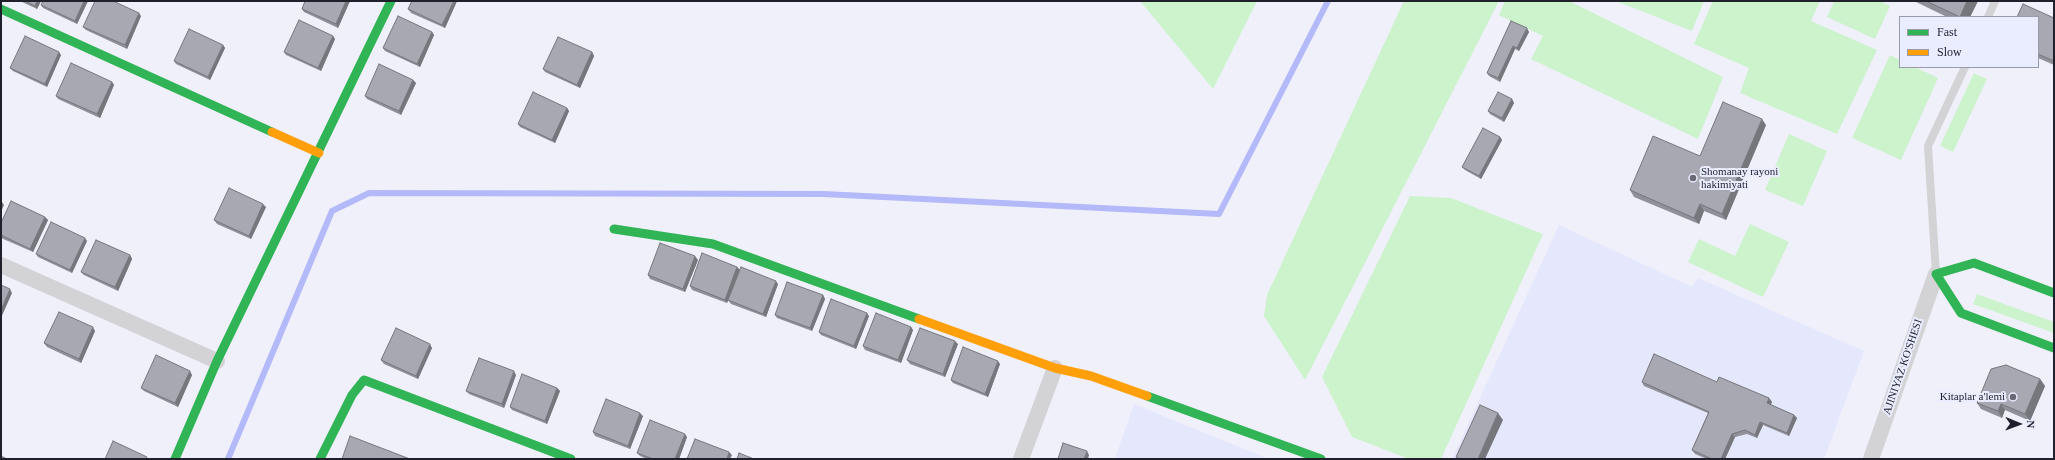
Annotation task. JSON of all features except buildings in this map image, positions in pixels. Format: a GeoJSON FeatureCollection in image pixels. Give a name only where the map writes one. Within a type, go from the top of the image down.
{"type":"FeatureCollection","features":[{"type":"Feature","properties":{"kind":"street"},"geometry":{"type":"LineString","coordinates":[[175,459],[217,361],[319,153],[391,1]]}},
{"type":"Feature","properties":{"kind":"street"},"geometry":{"type":"LineString","coordinates":[[1,9],[319,153]]}},
{"type":"Feature","properties":{"kind":"street"},"geometry":{"type":"LineString","coordinates":[[614,229],[713,244],[1055,368],[1091,376],[1321,459]]}},
{"type":"Feature","properties":{"kind":"street"},"geometry":{"type":"LineString","coordinates":[[2054,293],[1974,263],[1936,274],[1961,313],[2054,348]]}},
{"type":"Feature","properties":{"kind":"street"},"geometry":{"type":"LineString","coordinates":[[1,265],[217,361]]}},
{"type":"Feature","properties":{"kind":"street","name":"AJINIYAZ KO'SHESI"},"geometry":{"type":"LineString","coordinates":[[1871,459],[1936,274]]}},
{"type":"Feature","properties":{"kind":"street"},"geometry":{"type":"LineString","coordinates":[[1021,459],[1055,368]]}},
{"type":"Feature","properties":{"kind":"street"},"geometry":{"type":"LineString","coordinates":[[320,459],[352,395],[364,380],[571,459]]}},
{"type":"Feature","properties":{"kind":"lane"},"geometry":{"type":"LineString","coordinates":[[1988,16],[1995,1]]}},
{"type":"Feature","properties":{"kind":"lane"},"geometry":{"type":"LineString","coordinates":[[1936,274],[1928,146],[1964,68]]}},
{"type":"Feature","properties":{"kind":"shaded area"},"geometry":{"type":"Polygon","coordinates":[[[1559,225],[1692,287],[1698,278],[1864,351],[1824,459],[1452,459],[1559,225]]]}},
{"type":"Feature","properties":{"kind":"shaded area"},"geometry":{"type":"Polygon","coordinates":[[[1134,404],[1269,459],[1115,459],[1134,404]]]}},
{"type":"Feature","properties":{"kind":"green space"},"geometry":{"type":"Polygon","coordinates":[[[1140,1],[1257,1],[1213,89],[1140,1]]]}},
{"type":"Feature","properties":{"kind":"green space"},"geometry":{"type":"Polygon","coordinates":[[[1404,1],[1499,1],[1305,380],[1264,316],[1267,295],[1404,1]]]}},
{"type":"Feature","properties":{"kind":"green space"},"geometry":{"type":"Polygon","coordinates":[[[1505,1],[1569,1],[1723,77],[1698,139],[1531,59],[1543,36],[1499,15],[1505,1]]]}},
{"type":"Feature","properties":{"kind":"green space"},"geometry":{"type":"Polygon","coordinates":[[[1616,1],[1704,1],[1692,31],[1616,1]]]}},
{"type":"Feature","properties":{"kind":"green space"},"geometry":{"type":"Polygon","coordinates":[[[1713,1],[1820,1],[1811,21],[1877,50],[1837,134],[1740,93],[1749,68],[1694,44],[1713,1]]]}},
{"type":"Feature","properties":{"kind":"green space"},"geometry":{"type":"Polygon","coordinates":[[[1834,1],[1880,1],[1890,6],[1875,39],[1827,17],[1834,1]]]}},
{"type":"Feature","properties":{"kind":"green space"},"geometry":{"type":"Polygon","coordinates":[[[1890,55],[1899,60],[1899,68],[1917,68],[1938,78],[1901,160],[1852,138],[1890,55]]]}},
{"type":"Feature","properties":{"kind":"green space"},"geometry":{"type":"Polygon","coordinates":[[[1974,73],[1987,79],[1953,152],[1940,146],[1974,73]]]}},
{"type":"Feature","properties":{"kind":"green space"},"geometry":{"type":"Polygon","coordinates":[[[1789,134],[1827,151],[1803,206],[1765,190],[1789,134]]]}},
{"type":"Feature","properties":{"kind":"green space"},"geometry":{"type":"Polygon","coordinates":[[[1410,196],[1451,198],[1543,234],[1441,459],[1409,459],[1352,437],[1322,377],[1410,196]]]}},
{"type":"Feature","properties":{"kind":"green space"},"geometry":{"type":"Polygon","coordinates":[[[1750,224],[1789,242],[1763,297],[1688,262],[1699,239],[1735,256],[1750,224]]]}},
{"type":"Feature","properties":{"kind":"green space"},"geometry":{"type":"Polygon","coordinates":[[[1977,294],[2054,322],[2054,333],[1973,304],[1977,294]]]}},
{"type":"Feature","properties":{"kind":"waterway"},"geometry":{"type":"LineString","coordinates":[[228,459],[332,211],[369,193],[824,194],[1219,214],[1328,1]]}},
{"type":"Feature","properties":{"kind":"traffic: fast"},"geometry":{"type":"LineString","coordinates":[[175,459],[217,361],[391,1]]}},
{"type":"Feature","properties":{"kind":"traffic: fast"},"geometry":{"type":"LineString","coordinates":[[1,9],[272,132]]}},
{"type":"Feature","properties":{"kind":"traffic: fast"},"geometry":{"type":"LineString","coordinates":[[614,229],[713,244],[919,319]]}},
{"type":"Feature","properties":{"kind":"traffic: fast"},"geometry":{"type":"LineString","coordinates":[[2054,293],[1974,263],[1936,274],[1961,313],[2054,348]]}},
{"type":"Feature","properties":{"kind":"traffic: fast"},"geometry":{"type":"LineString","coordinates":[[320,459],[352,395],[364,380],[571,459]]}},
{"type":"Feature","properties":{"kind":"traffic: fast"},"geometry":{"type":"LineString","coordinates":[[1147,396],[1321,459]]}},
{"type":"Feature","properties":{"kind":"traffic: slow"},"geometry":{"type":"LineString","coordinates":[[272,132],[319,153]]}},
{"type":"Feature","properties":{"kind":"traffic: slow"},"geometry":{"type":"LineString","coordinates":[[919,319],[1055,368],[1091,376],[1147,396]]}},
{"type":"Feature","properties":{"kind":"place","name":"Shomanay rayoni hakimiyati"},"geometry":{"type":"Point","coordinates":[1693,178]}},
{"type":"Feature","properties":{"kind":"place","name":"Kitaplar a'lemi"},"geometry":{"type":"Point","coordinates":[2013,397]}}]}
